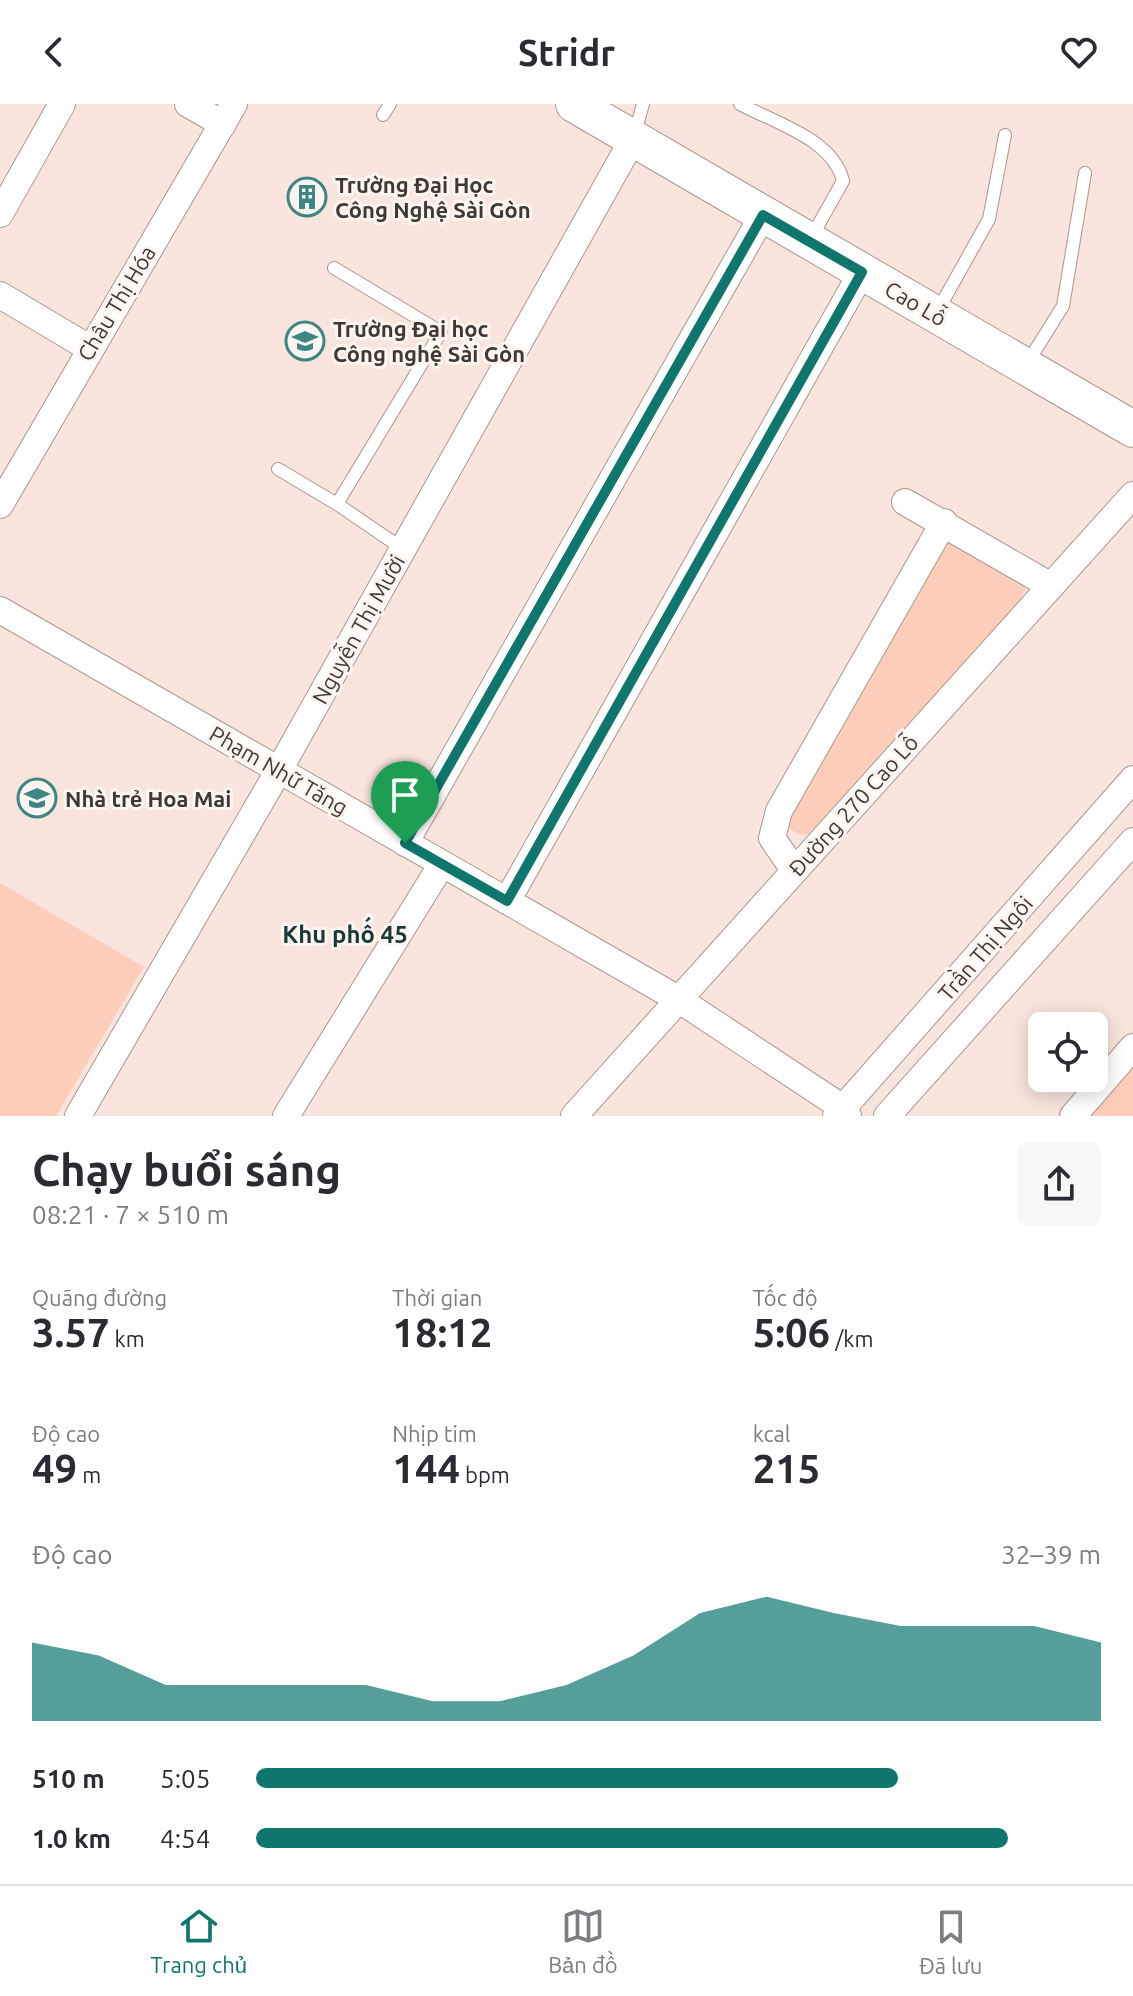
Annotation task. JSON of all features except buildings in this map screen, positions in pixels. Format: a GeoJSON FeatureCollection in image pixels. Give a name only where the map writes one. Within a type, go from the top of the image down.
{"type":"FeatureCollection","features":[{"type":"Feature","properties":{"kind":"street"},"geometry":{"type":"LineString","coordinates":[[0,214],[62,104]]}},
{"type":"Feature","properties":{"kind":"street"},"geometry":{"type":"LineString","coordinates":[[188,104],[228,114]]}},
{"type":"Feature","properties":{"kind":"street","name":"Cao Lỗ"},"geometry":{"type":"LineString","coordinates":[[574,104],[1133,429]]}},
{"type":"Feature","properties":{"kind":"street","name":"Châu Thị Hóa"},"geometry":{"type":"LineString","coordinates":[[0,505],[228,114]]}},
{"type":"Feature","properties":{"kind":"street","name":"Nguyễn Thị Mười"},"geometry":{"type":"LineString","coordinates":[[78,1116],[279,770],[633,139]]}},
{"type":"Feature","properties":{"kind":"street"},"geometry":{"type":"LineString","coordinates":[[405,843],[763,215]]}},
{"type":"Feature","properties":{"kind":"street"},"geometry":{"type":"LineString","coordinates":[[507,901],[862,272]]}},
{"type":"Feature","properties":{"kind":"street"},"geometry":{"type":"LineString","coordinates":[[0,295],[89,348]]}},
{"type":"Feature","properties":{"kind":"street","name":"Đường 270 Cao Lỗ"},"geometry":{"type":"LineString","coordinates":[[574,1116],[1133,495]]}},
{"type":"Feature","properties":{"kind":"street"},"geometry":{"type":"LineString","coordinates":[[905,502],[1051,586]]}},
{"type":"Feature","properties":{"kind":"street"},"geometry":{"type":"LineString","coordinates":[[794,870],[772,838],[779,811],[944,522]]}},
{"type":"Feature","properties":{"kind":"street","name":"Phạm Nhữ Tăng"},"geometry":{"type":"LineString","coordinates":[[0,610],[678,999],[842,1113]]}},
{"type":"Feature","properties":{"kind":"street","name":"Trần Thị Ngôi"},"geometry":{"type":"LineString","coordinates":[[842,1113],[1133,779]]}},
{"type":"Feature","properties":{"kind":"street","name":"Trần Thị Ngôi"},"geometry":{"type":"LineString","coordinates":[[887,1116],[1133,841]]}},
{"type":"Feature","properties":{"kind":"street"},"geometry":{"type":"LineString","coordinates":[[286,1116],[442,864]]}},
{"type":"Feature","properties":{"kind":"street"},"geometry":{"type":"LineString","coordinates":[[1073,1116],[1133,1047]]}},
{"type":"Feature","properties":{"kind":"lane"},"geometry":{"type":"LineString","coordinates":[[633,139],[643,104]]}},
{"type":"Feature","properties":{"kind":"lane"},"geometry":{"type":"LineString","coordinates":[[740,104],[825,149],[839,164],[843,181],[809,241]]}},
{"type":"Feature","properties":{"kind":"lane"},"geometry":{"type":"LineString","coordinates":[[936,314],[989,219],[1005,135]]}},
{"type":"Feature","properties":{"kind":"lane"},"geometry":{"type":"LineString","coordinates":[[1025,366],[1063,306],[1085,173]]}},
{"type":"Feature","properties":{"kind":"lane"},"geometry":{"type":"LineString","coordinates":[[334,268],[441,332],[337,504]]}},
{"type":"Feature","properties":{"kind":"lane"},"geometry":{"type":"LineString","coordinates":[[278,469],[403,549]]}},
{"type":"Feature","properties":{"kind":"shaded area"},"geometry":{"type":"Polygon","coordinates":[[[945,533],[1024,578],[1025,589],[1020,601],[809,834],[800,835],[790,829],[790,815],[945,533]]]}},
{"type":"Feature","properties":{"kind":"shaded area"},"geometry":{"type":"Polygon","coordinates":[[[0,883],[144,967],[56,1116],[0,1116],[0,883]]]}},
{"type":"Feature","properties":{"kind":"shaded area"},"geometry":{"type":"Polygon","coordinates":[[[1133,1052],[1133,1116],[1077,1116],[1098,1092],[1108,1092],[1108,1081],[1133,1052]]]}},
{"type":"Feature","properties":{"kind":"place","name":"Trường Đại Học Công Nghệ Sài Gòn"},"geometry":{"type":"Point","coordinates":[307,197]}},
{"type":"Feature","properties":{"kind":"place","name":"Trường Đại học Công nghệ Sài Gòn"},"geometry":{"type":"Point","coordinates":[305,341]}},
{"type":"Feature","properties":{"kind":"place","name":"Nhà trẻ Hoa Mai"},"geometry":{"type":"Point","coordinates":[37,798]}},
{"type":"Feature","properties":{"kind":"district","name":"Khu phố 45"},"geometry":{"type":"Point","coordinates":[345,934]}},
{"type":"Feature","properties":{"kind":"route"},"geometry":{"type":"LineString","coordinates":[[763,215],[862,272],[507,901],[405,843],[763,215]]}}]}
